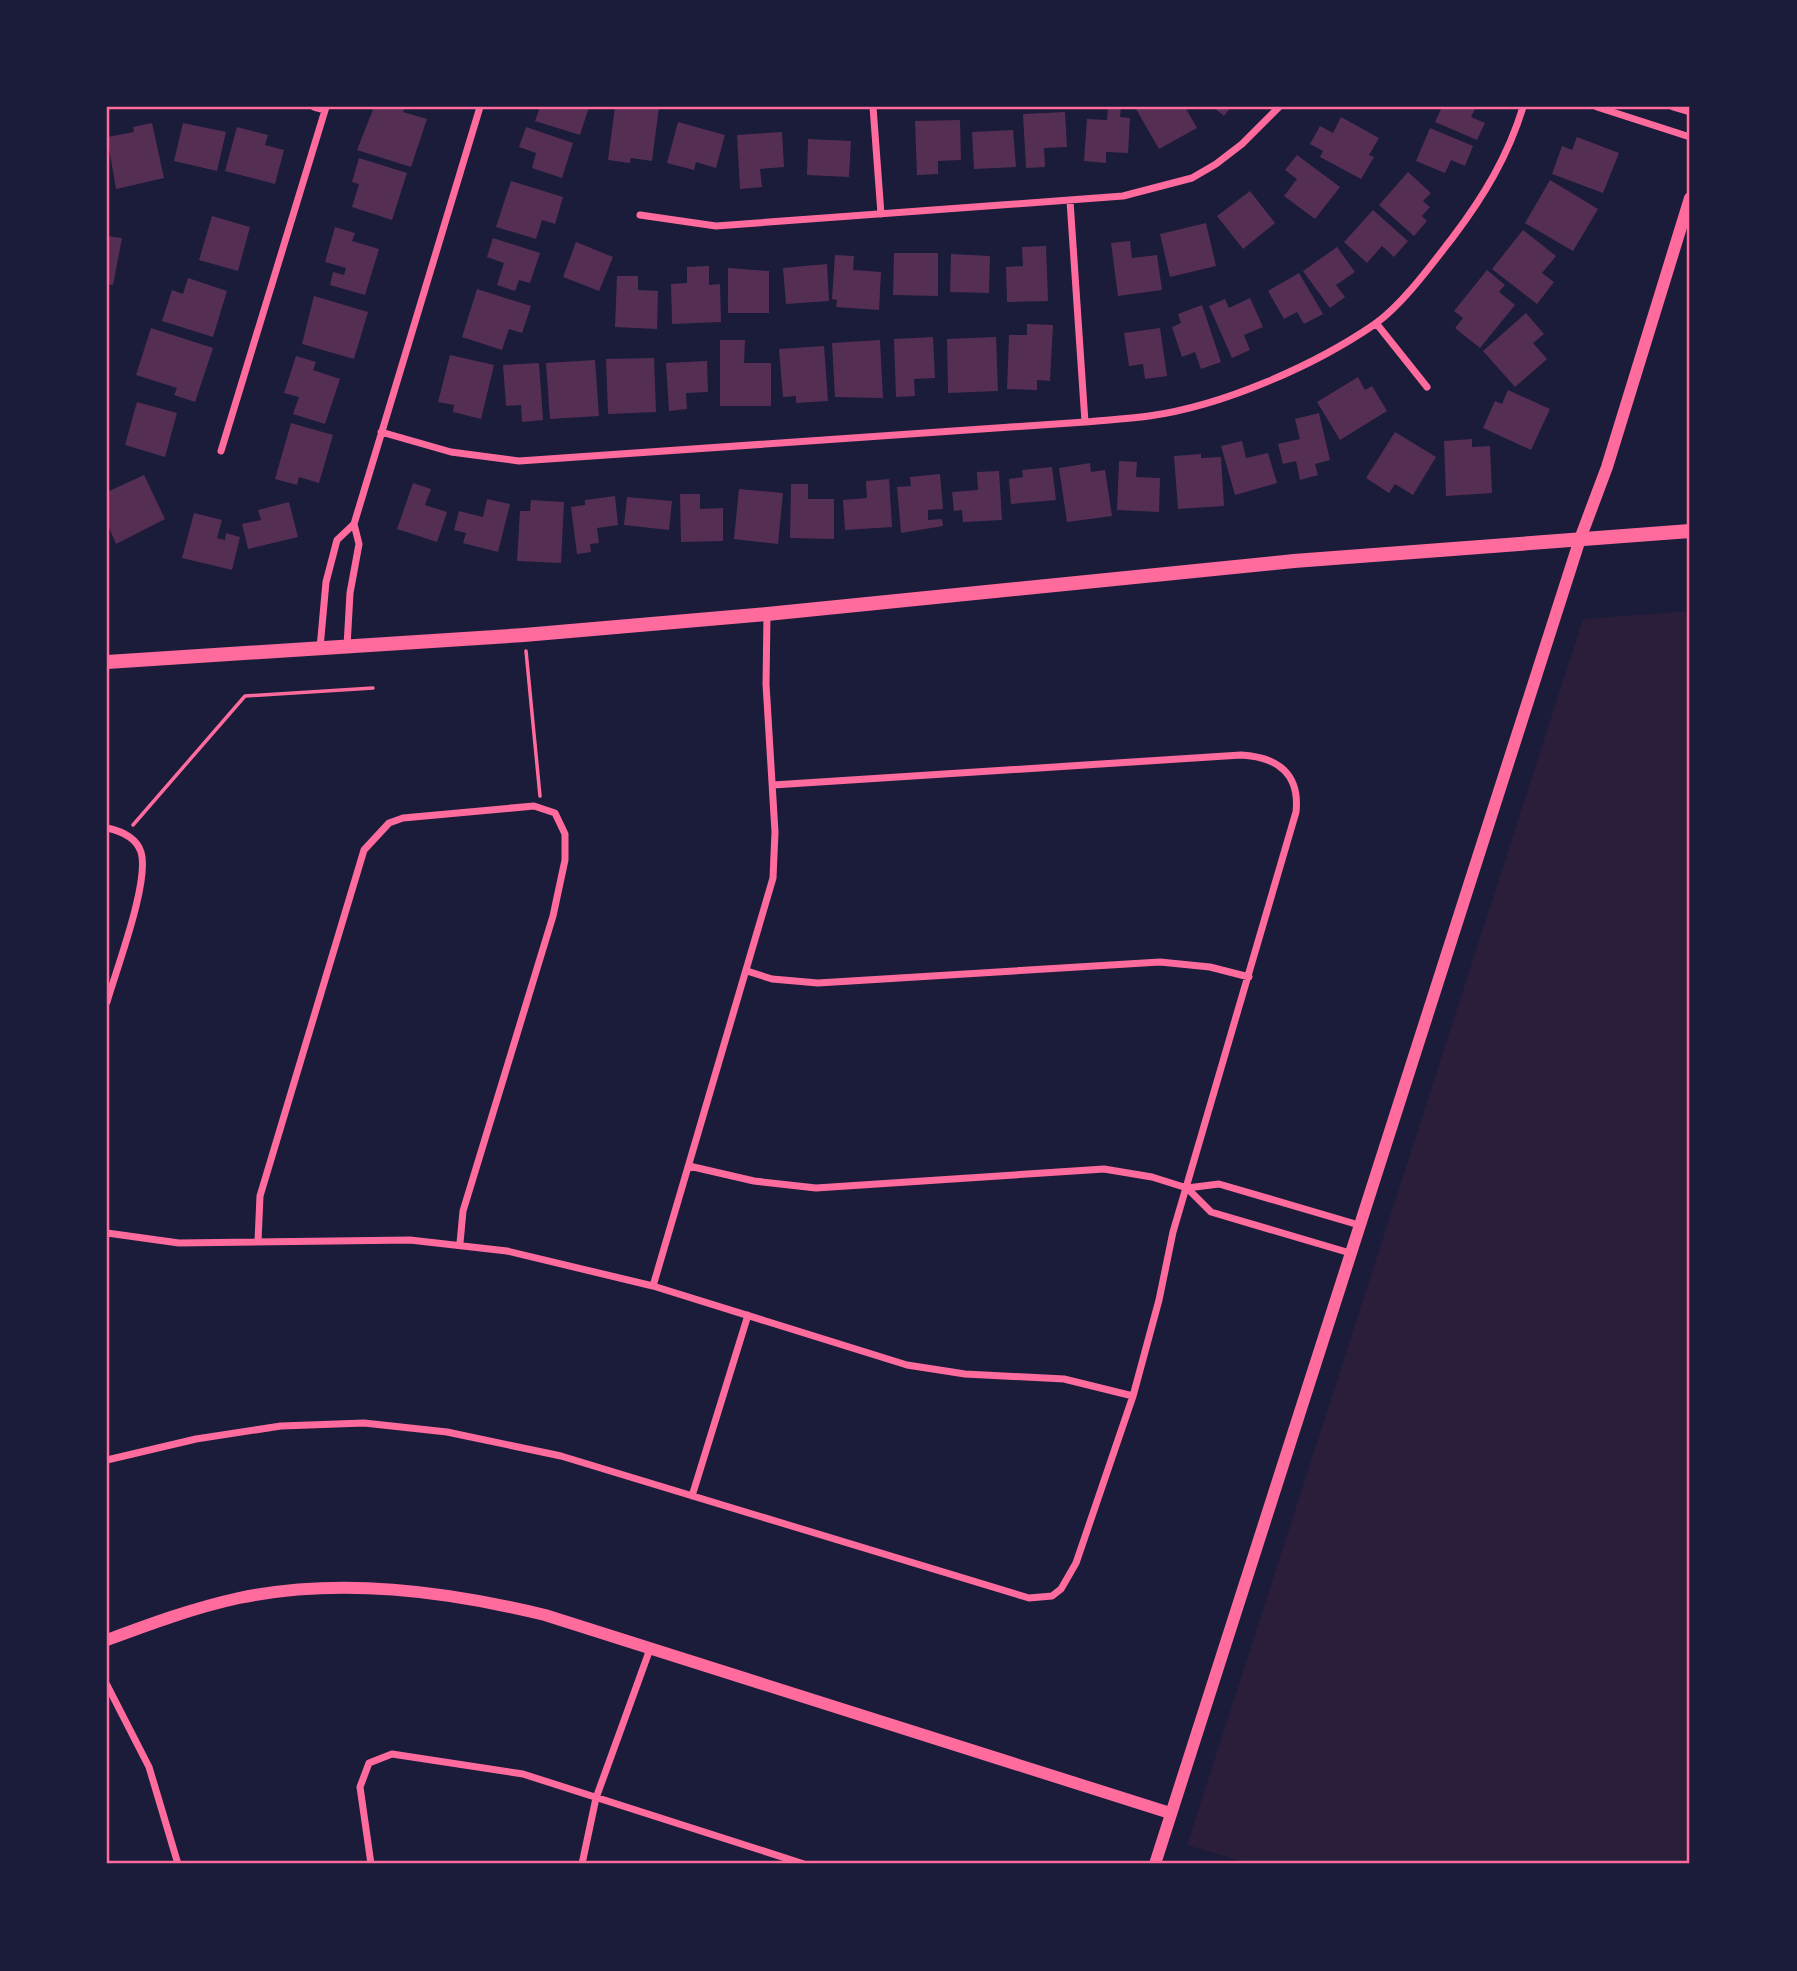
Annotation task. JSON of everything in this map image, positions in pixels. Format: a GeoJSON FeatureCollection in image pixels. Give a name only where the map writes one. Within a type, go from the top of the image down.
{"type":"FeatureCollection","features":[{"type":"Feature","properties":{"kind":"main road"},"geometry":{"type":"LineString","coordinates":[[107,662],[524,635],[766,614],[1294,561],[1690,531]]}},
{"type":"Feature","properties":{"kind":"street"},"geometry":{"type":"LineString","coordinates":[[221,451],[325,108],[314,107]]}},
{"type":"Feature","properties":{"kind":"street"},"geometry":{"type":"LineString","coordinates":[[320,648],[323,595],[337,540],[354,524],[480,107]]}},
{"type":"Feature","properties":{"kind":"street"},"geometry":{"type":"LineString","coordinates":[[873,107],[881,214]]}},
{"type":"Feature","properties":{"kind":"street"},"geometry":{"type":"LineString","coordinates":[[640,215],[716,226],[1123,196],[1192,178],[1242,144],[1279,107]]}},
{"type":"Feature","properties":{"kind":"street"},"geometry":{"type":"LineString","coordinates":[[381,432],[451,452],[519,461],[1085,422],[1151,416],[1219,398],[1303,366],[1376,323],[1429,268],[1486,193],[1513,140],[1523,107]]}},
{"type":"Feature","properties":{"kind":"street"},"geometry":{"type":"LineString","coordinates":[[1597,107],[1690,136]]}},
{"type":"Feature","properties":{"kind":"street"},"geometry":{"type":"LineString","coordinates":[[1673,107],[1690,112]]}},
{"type":"Feature","properties":{"kind":"street"},"geometry":{"type":"LineString","coordinates":[[1154,1864],[1580,539],[1607,467],[1690,198]]}},
{"type":"Feature","properties":{"kind":"street"},"geometry":{"type":"LineString","coordinates":[[1070,201],[1085,422]]}},
{"type":"Feature","properties":{"kind":"street"},"geometry":{"type":"LineString","coordinates":[[1376,323],[1427,387]]}},
{"type":"Feature","properties":{"kind":"street"},"geometry":{"type":"LineString","coordinates":[[347,646],[350,593],[359,544],[354,524]]}},
{"type":"Feature","properties":{"kind":"street"},"geometry":{"type":"LineString","coordinates":[[653,1286],[773,878],[773,785],[766,684],[766,614]]}},
{"type":"Feature","properties":{"kind":"street"},"geometry":{"type":"LineString","coordinates":[[107,1460],[196,1438],[281,1426],[364,1423],[447,1432],[525,1447],[1029,1598],[1052,1596],[1061,1589],[1076,1563],[1133,1396],[1159,1300],[1167,1256],[1296,813],[1296,790],[1288,771],[1267,758],[1241,755],[773,785]]}},
{"type":"Feature","properties":{"kind":"street"},"geometry":{"type":"LineString","coordinates":[[258,1241],[260,1196],[364,850],[389,823],[419,816],[522,806],[541,807],[555,813],[562,823],[566,847],[560,889],[463,1211],[460,1243]]}},
{"type":"Feature","properties":{"kind":"street"},"geometry":{"type":"LineString","coordinates":[[107,828],[124,834],[136,843],[142,864],[140,889],[107,1002]]}},
{"type":"Feature","properties":{"kind":"street"},"geometry":{"type":"LineString","coordinates":[[747,971],[772,979],[818,983],[1160,962],[1210,967],[1248,977]]}},
{"type":"Feature","properties":{"kind":"street"},"geometry":{"type":"LineString","coordinates":[[689,1166],[754,1181],[816,1188],[1104,1170],[1152,1177],[1187,1188],[1219,1184],[1359,1225]]}},
{"type":"Feature","properties":{"kind":"street"},"geometry":{"type":"LineString","coordinates":[[1187,1188],[1211,1212],[1350,1253]]}},
{"type":"Feature","properties":{"kind":"street"},"geometry":{"type":"LineString","coordinates":[[107,1233],[165,1242],[347,1239],[460,1243],[554,1259],[653,1286],[907,1365],[965,1374],[1064,1379],[1133,1396]]}},
{"type":"Feature","properties":{"kind":"street"},"geometry":{"type":"LineString","coordinates":[[692,1496],[748,1315]]}},
{"type":"Feature","properties":{"kind":"street"},"geometry":{"type":"LineString","coordinates":[[107,1640],[178,1613],[240,1598],[344,1589],[443,1594],[545,1615],[1170,1813]]}},
{"type":"Feature","properties":{"kind":"street"},"geometry":{"type":"LineString","coordinates":[[582,1864],[596,1798],[650,1649]]}},
{"type":"Feature","properties":{"kind":"street"},"geometry":{"type":"LineString","coordinates":[[107,1685],[149,1767],[178,1864]]}},
{"type":"Feature","properties":{"kind":"street"},"geometry":{"type":"LineString","coordinates":[[371,1864],[360,1787],[369,1763],[392,1754],[523,1774],[804,1864]]}},
{"type":"Feature","properties":{"kind":"path"},"geometry":{"type":"LineString","coordinates":[[524,635],[541,807]]}},
{"type":"Feature","properties":{"kind":"path"},"geometry":{"type":"LineString","coordinates":[[124,834],[245,696],[373,688]]}},
{"type":"Feature","properties":{"kind":"shaded area"},"geometry":{"type":"Polygon","coordinates":[[[1690,611],[1690,1864],[1251,1864],[1187,1845],[1583,619],[1690,611]]]}},
{"type":"Feature","properties":{"kind":"building"},"geometry":{"type":"Polygon","coordinates":[[[374,107],[405,107],[403,112],[427,119],[411,167],[357,150],[374,107]]]}},
{"type":"Feature","properties":{"kind":"building"},"geometry":{"type":"Polygon","coordinates":[[[540,107],[589,107],[580,135],[535,121],[540,107]]]}},
{"type":"Feature","properties":{"kind":"building"},"geometry":{"type":"Polygon","coordinates":[[[615,107],[659,107],[652,161],[631,158],[630,163],[608,160],[615,107]]]}},
{"type":"Feature","properties":{"kind":"building"},"geometry":{"type":"Polygon","coordinates":[[[1108,107],[1121,108],[1120,117],[1130,118],[1128,153],[1106,152],[1106,163],[1084,161],[1087,119],[1107,120],[1108,107]]]}},
{"type":"Feature","properties":{"kind":"building"},"geometry":{"type":"Polygon","coordinates":[[[1185,107],[1197,128],[1159,149],[1136,109],[1185,107]]]}},
{"type":"Feature","properties":{"kind":"building"},"geometry":{"type":"Polygon","coordinates":[[[1213,107],[1231,107],[1224,116],[1213,107]]]}},
{"type":"Feature","properties":{"kind":"building"},"geometry":{"type":"Polygon","coordinates":[[[1442,107],[1476,107],[1471,117],[1485,123],[1477,140],[1435,122],[1442,107]]]}},
{"type":"Feature","properties":{"kind":"building"},"geometry":{"type":"Polygon","coordinates":[[[1065,112],[1067,147],[1044,148],[1045,167],[1026,168],[1023,114],[1065,112]]]}},
{"type":"Feature","properties":{"kind":"building"},"geometry":{"type":"Polygon","coordinates":[[[1341,117],[1379,138],[1369,155],[1374,157],[1361,179],[1320,157],[1323,151],[1310,144],[1320,126],[1333,133],[1341,117]]]}},
{"type":"Feature","properties":{"kind":"building"},"geometry":{"type":"Polygon","coordinates":[[[960,120],[961,160],[938,161],[938,174],[917,175],[915,121],[960,120]]]}},
{"type":"Feature","properties":{"kind":"building"},"geometry":{"type":"Polygon","coordinates":[[[678,122],[725,135],[716,168],[696,162],[694,170],[667,163],[678,122]]]}},
{"type":"Feature","properties":{"kind":"building"},"geometry":{"type":"Polygon","coordinates":[[[152,123],[164,178],[116,189],[107,137],[134,132],[133,127],[152,123]]]}},
{"type":"Feature","properties":{"kind":"building"},"geometry":{"type":"Polygon","coordinates":[[[183,123],[226,132],[217,171],[174,161],[183,123]]]}},
{"type":"Feature","properties":{"kind":"building"},"geometry":{"type":"Polygon","coordinates":[[[237,127],[268,135],[265,145],[284,150],[275,184],[225,171],[237,127]]]}},
{"type":"Feature","properties":{"kind":"building"},"geometry":{"type":"Polygon","coordinates":[[[526,127],[573,143],[562,178],[532,168],[536,153],[519,147],[526,127]]]}},
{"type":"Feature","properties":{"kind":"building"},"geometry":{"type":"Polygon","coordinates":[[[1430,128],[1473,146],[1465,166],[1451,160],[1445,173],[1416,161],[1430,128]]]}},
{"type":"Feature","properties":{"kind":"building"},"geometry":{"type":"Polygon","coordinates":[[[1013,130],[1016,167],[974,169],[972,132],[1013,130]]]}},
{"type":"Feature","properties":{"kind":"building"},"geometry":{"type":"Polygon","coordinates":[[[782,132],[784,167],[760,169],[762,187],[740,189],[737,135],[782,132]]]}},
{"type":"Feature","properties":{"kind":"building"},"geometry":{"type":"Polygon","coordinates":[[[1577,137],[1619,153],[1603,193],[1552,174],[1562,146],[1572,150],[1577,137]]]}},
{"type":"Feature","properties":{"kind":"building"},"geometry":{"type":"Polygon","coordinates":[[[808,139],[851,141],[849,177],[807,175],[808,139]]]}},
{"type":"Feature","properties":{"kind":"building"},"geometry":{"type":"Polygon","coordinates":[[[1297,155],[1340,187],[1315,219],[1284,196],[1297,179],[1285,170],[1297,155]]]}},
{"type":"Feature","properties":{"kind":"building"},"geometry":{"type":"Polygon","coordinates":[[[359,158],[407,173],[392,220],[352,207],[359,184],[352,182],[359,158]]]}},
{"type":"Feature","properties":{"kind":"building"},"geometry":{"type":"Polygon","coordinates":[[[1408,172],[1431,193],[1423,201],[1430,207],[1422,216],[1427,221],[1414,236],[1379,205],[1408,172]]]}},
{"type":"Feature","properties":{"kind":"building"},"geometry":{"type":"Polygon","coordinates":[[[1550,180],[1598,209],[1573,251],[1525,223],[1550,180]]]}},
{"type":"Feature","properties":{"kind":"building"},"geometry":{"type":"Polygon","coordinates":[[[511,181],[563,197],[555,224],[542,220],[536,239],[496,227],[511,181]]]}},
{"type":"Feature","properties":{"kind":"building"},"geometry":{"type":"Polygon","coordinates":[[[1250,191],[1275,223],[1243,249],[1217,216],[1250,191]]]}},
{"type":"Feature","properties":{"kind":"building"},"geometry":{"type":"Polygon","coordinates":[[[1373,210],[1408,241],[1394,257],[1382,246],[1367,263],[1344,242],[1373,210]]]}},
{"type":"Feature","properties":{"kind":"building"},"geometry":{"type":"Polygon","coordinates":[[[212,216],[250,227],[238,271],[199,260],[212,216]]]}},
{"type":"Feature","properties":{"kind":"building"},"geometry":{"type":"Polygon","coordinates":[[[1206,223],[1216,266],[1170,277],[1160,234],[1206,223]]]}},
{"type":"Feature","properties":{"kind":"building"},"geometry":{"type":"Polygon","coordinates":[[[335,227],[355,233],[352,241],[379,249],[365,295],[330,285],[333,272],[344,275],[346,268],[325,262],[335,227]]]}},
{"type":"Feature","properties":{"kind":"building"},"geometry":{"type":"Polygon","coordinates":[[[1523,230],[1556,256],[1542,273],[1554,282],[1537,304],[1492,269],[1523,230]]]}},
{"type":"Feature","properties":{"kind":"building"},"geometry":{"type":"Polygon","coordinates":[[[107,236],[122,238],[113,285],[107,284],[107,236]]]}},
{"type":"Feature","properties":{"kind":"building"},"geometry":{"type":"Polygon","coordinates":[[[493,238],[540,253],[530,283],[519,280],[515,291],[497,285],[504,263],[487,257],[493,238]]]}},
{"type":"Feature","properties":{"kind":"building"},"geometry":{"type":"Polygon","coordinates":[[[1130,241],[1132,258],[1157,255],[1162,290],[1118,296],[1111,243],[1130,241]]]}},
{"type":"Feature","properties":{"kind":"building"},"geometry":{"type":"Polygon","coordinates":[[[576,242],[613,257],[599,291],[563,277],[576,242]]]}},
{"type":"Feature","properties":{"kind":"building"},"geometry":{"type":"Polygon","coordinates":[[[1046,246],[1048,301],[1007,302],[1006,267],[1023,266],[1022,247],[1046,246]]]}},
{"type":"Feature","properties":{"kind":"building"},"geometry":{"type":"Polygon","coordinates":[[[1337,247],[1355,272],[1336,285],[1345,297],[1330,308],[1303,271],[1337,247]]]}},
{"type":"Feature","properties":{"kind":"building"},"geometry":{"type":"Polygon","coordinates":[[[894,253],[938,253],[938,296],[893,295],[894,253]]]}},
{"type":"Feature","properties":{"kind":"building"},"geometry":{"type":"Polygon","coordinates":[[[951,254],[990,256],[989,293],[950,292],[951,254]]]}},
{"type":"Feature","properties":{"kind":"building"},"geometry":{"type":"Polygon","coordinates":[[[835,255],[854,256],[853,270],[881,272],[879,310],[836,307],[837,300],[832,299],[835,255]]]}},
{"type":"Feature","properties":{"kind":"building"},"geometry":{"type":"Polygon","coordinates":[[[827,264],[829,301],[786,304],[783,268],[827,264]]]}},
{"type":"Feature","properties":{"kind":"building"},"geometry":{"type":"Polygon","coordinates":[[[709,266],[709,285],[720,284],[721,322],[672,324],[671,284],[687,283],[687,267],[709,266]]]}},
{"type":"Feature","properties":{"kind":"building"},"geometry":{"type":"Polygon","coordinates":[[[728,268],[769,271],[769,313],[728,313],[728,268]]]}},
{"type":"Feature","properties":{"kind":"building"},"geometry":{"type":"Polygon","coordinates":[[[1487,270],[1505,285],[1499,292],[1515,305],[1480,348],[1455,328],[1463,318],[1454,311],[1487,270]]]}},
{"type":"Feature","properties":{"kind":"building"},"geometry":{"type":"Polygon","coordinates":[[[1299,273],[1323,314],[1304,324],[1297,312],[1284,319],[1268,291],[1299,273]]]}},
{"type":"Feature","properties":{"kind":"building"},"geometry":{"type":"Polygon","coordinates":[[[617,276],[638,276],[638,290],[658,291],[657,329],[615,327],[617,276]]]}},
{"type":"Feature","properties":{"kind":"building"},"geometry":{"type":"Polygon","coordinates":[[[188,278],[227,291],[213,337],[162,321],[172,290],[183,294],[188,278]]]}},
{"type":"Feature","properties":{"kind":"building"},"geometry":{"type":"Polygon","coordinates":[[[477,289],[531,306],[522,333],[509,329],[502,350],[462,337],[477,289]]]}},
{"type":"Feature","properties":{"kind":"building"},"geometry":{"type":"Polygon","coordinates":[[[314,296],[368,312],[354,359],[302,344],[314,296]]]}},
{"type":"Feature","properties":{"kind":"building"},"geometry":{"type":"Polygon","coordinates":[[[1250,298],[1263,327],[1244,335],[1250,350],[1232,358],[1209,306],[1225,299],[1229,308],[1250,298]]]}},
{"type":"Feature","properties":{"kind":"building"},"geometry":{"type":"Polygon","coordinates":[[[1202,305],[1221,362],[1201,369],[1195,352],[1182,357],[1172,327],[1181,323],[1178,314],[1202,305]]]}},
{"type":"Feature","properties":{"kind":"building"},"geometry":{"type":"Polygon","coordinates":[[[1526,313],[1544,334],[1533,343],[1547,359],[1515,387],[1483,351],[1526,313]]]}},
{"type":"Feature","properties":{"kind":"building"},"geometry":{"type":"Polygon","coordinates":[[[1027,324],[1053,325],[1050,381],[1037,380],[1037,390],[1007,389],[1009,335],[1027,335],[1027,324]]]}},
{"type":"Feature","properties":{"kind":"building"},"geometry":{"type":"Polygon","coordinates":[[[151,328],[213,348],[195,402],[174,395],[177,388],[136,375],[151,328]]]}},
{"type":"Feature","properties":{"kind":"building"},"geometry":{"type":"Polygon","coordinates":[[[1160,328],[1167,376],[1145,379],[1143,364],[1129,366],[1124,333],[1160,328]]]}},
{"type":"Feature","properties":{"kind":"building"},"geometry":{"type":"Polygon","coordinates":[[[933,337],[935,378],[914,379],[915,396],[896,397],[894,339],[933,337]]]}},
{"type":"Feature","properties":{"kind":"building"},"geometry":{"type":"Polygon","coordinates":[[[996,337],[998,391],[948,393],[947,339],[996,337]]]}},
{"type":"Feature","properties":{"kind":"building"},"geometry":{"type":"Polygon","coordinates":[[[720,340],[745,340],[744,363],[771,363],[771,406],[720,406],[720,340]]]}},
{"type":"Feature","properties":{"kind":"building"},"geometry":{"type":"Polygon","coordinates":[[[880,340],[883,398],[835,397],[832,343],[880,340]]]}},
{"type":"Feature","properties":{"kind":"building"},"geometry":{"type":"Polygon","coordinates":[[[824,346],[828,401],[796,403],[796,396],[783,397],[779,349],[824,346]]]}},
{"type":"Feature","properties":{"kind":"building"},"geometry":{"type":"Polygon","coordinates":[[[450,355],[494,365],[481,419],[453,412],[454,405],[438,402],[450,355]]]}},
{"type":"Feature","properties":{"kind":"building"},"geometry":{"type":"Polygon","coordinates":[[[296,356],[316,362],[313,370],[340,379],[325,424],[293,414],[299,397],[284,393],[296,356]]]}},
{"type":"Feature","properties":{"kind":"building"},"geometry":{"type":"Polygon","coordinates":[[[654,358],[656,412],[608,414],[606,359],[654,358]]]}},
{"type":"Feature","properties":{"kind":"building"},"geometry":{"type":"Polygon","coordinates":[[[595,360],[599,416],[550,419],[546,363],[595,360]]]}},
{"type":"Feature","properties":{"kind":"building"},"geometry":{"type":"Polygon","coordinates":[[[707,361],[708,392],[686,393],[687,409],[669,411],[666,363],[707,361]]]}},
{"type":"Feature","properties":{"kind":"building"},"geometry":{"type":"Polygon","coordinates":[[[539,363],[543,420],[522,422],[521,405],[506,406],[503,365],[539,363]]]}},
{"type":"Feature","properties":{"kind":"building"},"geometry":{"type":"Polygon","coordinates":[[[1358,377],[1365,390],[1372,386],[1387,411],[1340,440],[1317,402],[1358,377]]]}},
{"type":"Feature","properties":{"kind":"building"},"geometry":{"type":"Polygon","coordinates":[[[1508,390],[1550,409],[1531,450],[1483,428],[1495,401],[1502,404],[1508,390]]]}},
{"type":"Feature","properties":{"kind":"building"},"geometry":{"type":"Polygon","coordinates":[[[137,402],[177,413],[165,457],[125,445],[137,402]]]}},
{"type":"Feature","properties":{"kind":"building"},"geometry":{"type":"Polygon","coordinates":[[[1319,413],[1330,460],[1315,464],[1318,475],[1300,480],[1296,461],[1283,464],[1278,444],[1300,439],[1295,419],[1319,413]]]}},
{"type":"Feature","properties":{"kind":"building"},"geometry":{"type":"Polygon","coordinates":[[[291,423],[333,435],[319,483],[299,477],[297,485],[275,479],[291,423]]]}},
{"type":"Feature","properties":{"kind":"building"},"geometry":{"type":"Polygon","coordinates":[[[1395,432],[1436,457],[1413,495],[1395,484],[1389,493],[1366,478],[1395,432]]]}},
{"type":"Feature","properties":{"kind":"building"},"geometry":{"type":"Polygon","coordinates":[[[1472,439],[1472,447],[1490,446],[1492,493],[1446,496],[1444,441],[1472,439]]]}},
{"type":"Feature","properties":{"kind":"building"},"geometry":{"type":"Polygon","coordinates":[[[1242,441],[1246,458],[1268,453],[1277,483],[1235,495],[1221,446],[1242,441]]]}},
{"type":"Feature","properties":{"kind":"building"},"geometry":{"type":"Polygon","coordinates":[[[1201,454],[1201,458],[1221,457],[1224,506],[1178,509],[1174,456],[1201,454]]]}},
{"type":"Feature","properties":{"kind":"building"},"geometry":{"type":"Polygon","coordinates":[[[1119,461],[1137,462],[1136,477],[1160,478],[1159,512],[1117,510],[1119,461]]]}},
{"type":"Feature","properties":{"kind":"building"},"geometry":{"type":"Polygon","coordinates":[[[1090,463],[1091,472],[1105,470],[1112,516],[1067,522],[1059,468],[1090,463]]]}},
{"type":"Feature","properties":{"kind":"building"},"geometry":{"type":"Polygon","coordinates":[[[1052,467],[1056,500],[1011,504],[1009,479],[1023,477],[1022,470],[1052,467]]]}},
{"type":"Feature","properties":{"kind":"building"},"geometry":{"type":"Polygon","coordinates":[[[999,471],[1002,520],[963,522],[962,510],[954,511],[952,492],[978,490],[977,472],[999,471]]]}},
{"type":"Feature","properties":{"kind":"building"},"geometry":{"type":"Polygon","coordinates":[[[940,474],[943,509],[928,510],[928,520],[942,519],[943,526],[901,533],[897,487],[911,486],[910,477],[940,474]]]}},
{"type":"Feature","properties":{"kind":"building"},"geometry":{"type":"Polygon","coordinates":[[[144,475],[165,519],[116,544],[107,523],[107,492],[144,475]]]}},
{"type":"Feature","properties":{"kind":"building"},"geometry":{"type":"Polygon","coordinates":[[[889,479],[892,527],[845,530],[843,500],[867,498],[866,481],[889,479]]]}},
{"type":"Feature","properties":{"kind":"building"},"geometry":{"type":"Polygon","coordinates":[[[413,483],[431,489],[425,505],[447,512],[437,542],[397,529],[413,483]]]}},
{"type":"Feature","properties":{"kind":"building"},"geometry":{"type":"Polygon","coordinates":[[[791,484],[808,484],[808,499],[834,499],[834,539],[790,538],[791,484]]]}},
{"type":"Feature","properties":{"kind":"building"},"geometry":{"type":"Polygon","coordinates":[[[739,489],[783,493],[778,544],[734,539],[739,489]]]}},
{"type":"Feature","properties":{"kind":"building"},"geometry":{"type":"Polygon","coordinates":[[[680,494],[700,494],[700,509],[723,508],[723,541],[681,542],[680,494]]]}},
{"type":"Feature","properties":{"kind":"building"},"geometry":{"type":"Polygon","coordinates":[[[615,496],[618,525],[597,528],[599,543],[590,544],[591,552],[577,554],[571,507],[585,505],[585,500],[615,496]]]}},
{"type":"Feature","properties":{"kind":"building"},"geometry":{"type":"Polygon","coordinates":[[[627,497],[672,501],[669,530],[624,525],[627,497]]]}},
{"type":"Feature","properties":{"kind":"building"},"geometry":{"type":"Polygon","coordinates":[[[487,499],[510,504],[498,552],[463,543],[466,533],[454,530],[459,511],[483,517],[487,499]]]}},
{"type":"Feature","properties":{"kind":"building"},"geometry":{"type":"Polygon","coordinates":[[[531,500],[564,502],[561,563],[517,561],[520,511],[530,511],[531,500]]]}},
{"type":"Feature","properties":{"kind":"building"},"geometry":{"type":"Polygon","coordinates":[[[289,502],[298,537],[248,549],[242,524],[261,520],[258,510],[289,502]]]}},
{"type":"Feature","properties":{"kind":"building"},"geometry":{"type":"Polygon","coordinates":[[[194,513],[222,520],[217,538],[225,540],[226,533],[240,537],[232,570],[182,558],[194,513]]]}}]}
